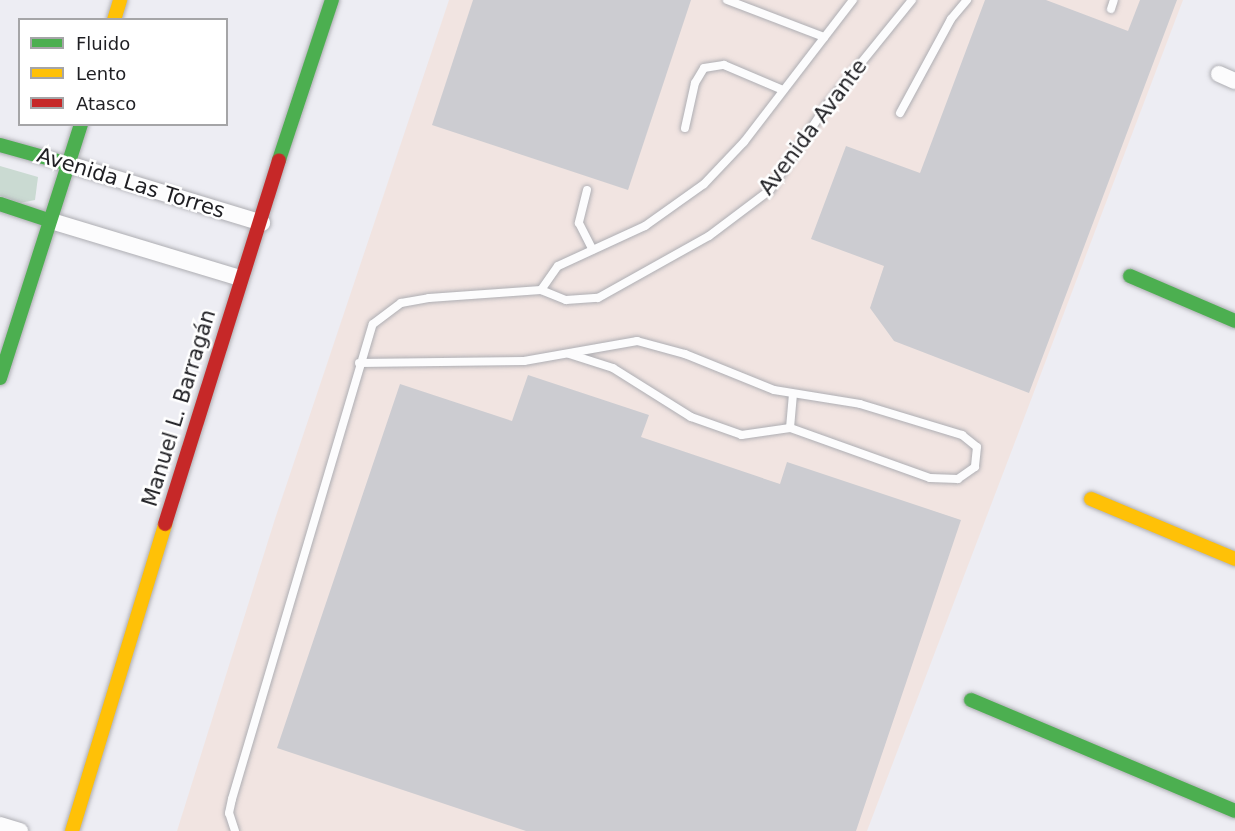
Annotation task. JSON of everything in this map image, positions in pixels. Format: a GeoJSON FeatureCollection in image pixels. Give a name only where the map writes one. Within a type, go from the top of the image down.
{"type":"FeatureCollection","features":[{"type":"Feature","properties":{"kind":"street"},"geometry":{"type":"LineString","coordinates":[[115,18],[120,0]]}},
{"type":"Feature","properties":{"kind":"street","name":"Manuel L. Barragán"},"geometry":{"type":"LineString","coordinates":[[72,831],[240,278],[262,223],[332,0]]}},
{"type":"Feature","properties":{"kind":"street"},"geometry":{"type":"LineString","coordinates":[[1219,75],[1235,81]]}},
{"type":"Feature","properties":{"kind":"street"},"geometry":{"type":"LineString","coordinates":[[0,378],[48,220],[80,126]]}},
{"type":"Feature","properties":{"kind":"street","name":"Avenida Las Torres"},"geometry":{"type":"LineString","coordinates":[[0,145],[262,223]]}},
{"type":"Feature","properties":{"kind":"street"},"geometry":{"type":"LineString","coordinates":[[0,204],[240,278]]}},
{"type":"Feature","properties":{"kind":"street"},"geometry":{"type":"LineString","coordinates":[[1130,276],[1235,321]]}},
{"type":"Feature","properties":{"kind":"street"},"geometry":{"type":"LineString","coordinates":[[1091,499],[1235,559]]}},
{"type":"Feature","properties":{"kind":"street"},"geometry":{"type":"LineString","coordinates":[[972,700],[1235,811]]}},
{"type":"Feature","properties":{"kind":"street"},"geometry":{"type":"LineString","coordinates":[[0,825],[20,831]]}},
{"type":"Feature","properties":{"kind":"lane"},"geometry":{"type":"LineString","coordinates":[[727,0],[824,37]]}},
{"type":"Feature","properties":{"kind":"lane"},"geometry":{"type":"LineString","coordinates":[[235,831],[229,813],[231,799],[359,363],[373,324],[401,303],[541,290],[558,266],[645,226],[704,184],[744,142],[853,0]]}},
{"type":"Feature","properties":{"kind":"lane","name":"Avenida Avante"},"geometry":{"type":"LineString","coordinates":[[541,290],[566,300],[598,298],[709,236],[770,190],[827,105],[912,0]]}},
{"type":"Feature","properties":{"kind":"lane"},"geometry":{"type":"LineString","coordinates":[[900,113],[946,27],[967,0]]}},
{"type":"Feature","properties":{"kind":"lane"},"geometry":{"type":"LineString","coordinates":[[1111,9],[1114,0]]}},
{"type":"Feature","properties":{"kind":"lane"},"geometry":{"type":"LineString","coordinates":[[685,128],[695,83],[704,68],[724,65],[783,90]]}},
{"type":"Feature","properties":{"kind":"lane"},"geometry":{"type":"LineString","coordinates":[[587,190],[579,223],[593,250]]}},
{"type":"Feature","properties":{"kind":"lane"},"geometry":{"type":"LineString","coordinates":[[359,363],[469,364],[569,354],[637,340],[793,394],[907,416],[962,435],[977,447],[975,467],[958,479],[930,478],[790,428],[742,435],[691,417],[613,368],[569,354]]}},
{"type":"Feature","properties":{"kind":"lane"},"geometry":{"type":"LineString","coordinates":[[790,428],[793,394]]}},
{"type":"Feature","properties":{"kind":"shaded area"},"geometry":{"type":"Polygon","coordinates":[[[449,0],[1183,0],[867,831],[177,831],[275,519],[449,0]]]}},
{"type":"Feature","properties":{"kind":"shaded area"},"geometry":{"type":"Polygon","coordinates":[[[0,166],[38,177],[35,200],[20,203],[0,196],[0,166]]]}},
{"type":"Feature","properties":{"kind":"building"},"geometry":{"type":"Polygon","coordinates":[[[473,0],[691,0],[628,190],[432,125],[473,0]]]}},
{"type":"Feature","properties":{"kind":"building"},"geometry":{"type":"Polygon","coordinates":[[[985,0],[1046,0],[1128,31],[1140,0],[1177,0],[1029,393],[894,341],[870,308],[884,266],[811,239],[846,146],[920,173],[985,0]]]}},
{"type":"Feature","properties":{"kind":"building"},"geometry":{"type":"Polygon","coordinates":[[[528,375],[649,415],[641,437],[780,484],[787,462],[961,520],[856,831],[526,831],[277,748],[400,384],[512,421],[528,375]]]}},
{"type":"Feature","properties":{"kind":"traffic: fast"},"geometry":{"type":"LineString","coordinates":[[279,160],[332,0]]}},
{"type":"Feature","properties":{"kind":"traffic: fast"},"geometry":{"type":"LineString","coordinates":[[0,378],[80,126]]}},
{"type":"Feature","properties":{"kind":"traffic: fast"},"geometry":{"type":"LineString","coordinates":[[0,145],[68,164]]}},
{"type":"Feature","properties":{"kind":"traffic: fast"},"geometry":{"type":"LineString","coordinates":[[0,204],[48,220]]}},
{"type":"Feature","properties":{"kind":"traffic: fast"},"geometry":{"type":"LineString","coordinates":[[1130,276],[1235,321]]}},
{"type":"Feature","properties":{"kind":"traffic: fast"},"geometry":{"type":"LineString","coordinates":[[971,700],[1235,811]]}},
{"type":"Feature","properties":{"kind":"traffic: slow"},"geometry":{"type":"LineString","coordinates":[[115,18],[120,0]]}},
{"type":"Feature","properties":{"kind":"traffic: slow"},"geometry":{"type":"LineString","coordinates":[[1091,499],[1235,559]]}},
{"type":"Feature","properties":{"kind":"traffic: slow"},"geometry":{"type":"LineString","coordinates":[[72,831],[165,524]]}},
{"type":"Feature","properties":{"kind":"traffic: jam"},"geometry":{"type":"LineString","coordinates":[[165,524],[279,160]]}}]}
